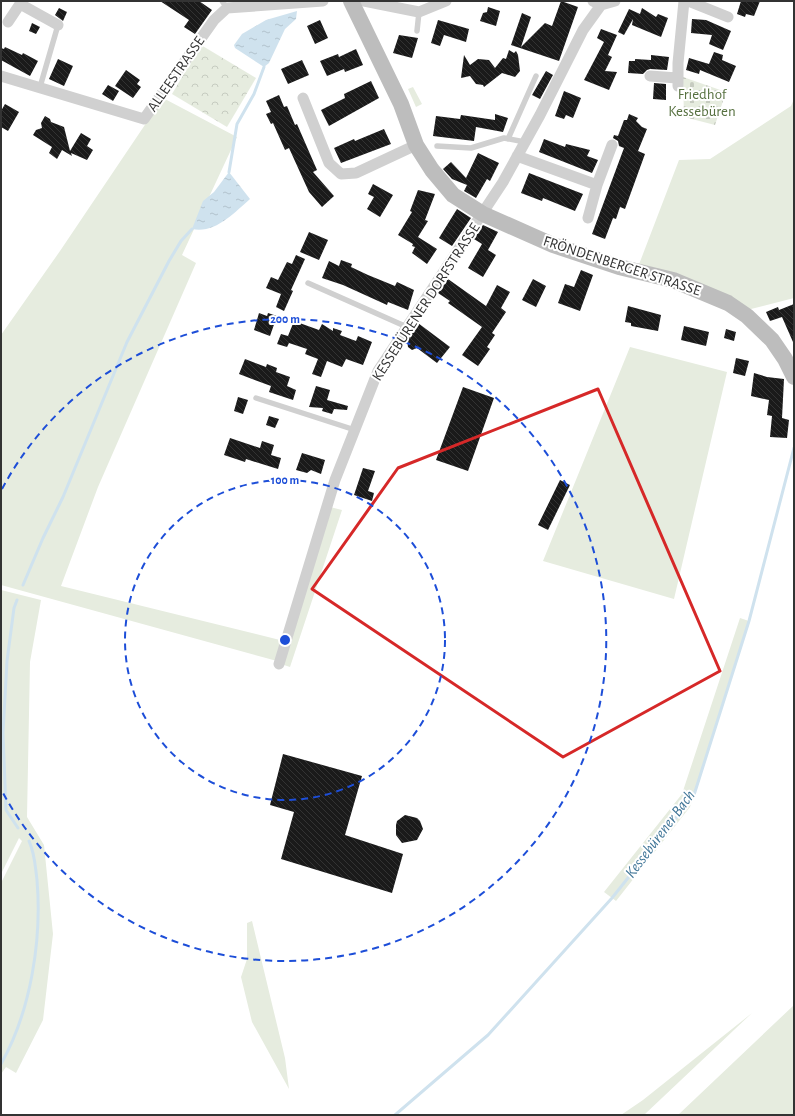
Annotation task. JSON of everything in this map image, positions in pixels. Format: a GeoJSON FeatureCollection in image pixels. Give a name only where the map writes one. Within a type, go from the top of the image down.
{"type":"FeatureCollection","features":[{"type":"Feature","properties":{"kind":"main road","name":"FRÖNDENBERGER STRASSE"},"geometry":{"type":"LineString","coordinates":[[351,1],[401,104],[416,145],[443,185],[453,195],[483,214],[581,256],[673,280],[728,303],[747,316],[772,340],[785,359],[794,377]]}},
{"type":"Feature","properties":{"kind":"street","name":"ALLEESTRASSE"},"geometry":{"type":"LineString","coordinates":[[1,76],[144,119],[224,4],[323,1]]}},
{"type":"Feature","properties":{"kind":"street"},"geometry":{"type":"LineString","coordinates":[[364,1],[419,12],[446,1]]}},
{"type":"Feature","properties":{"kind":"street"},"geometry":{"type":"LineString","coordinates":[[597,3],[615,1]]}},
{"type":"Feature","properties":{"kind":"street"},"geometry":{"type":"LineString","coordinates":[[650,76],[678,82],[684,1]]}},
{"type":"Feature","properties":{"kind":"street"},"geometry":{"type":"LineString","coordinates":[[688,1],[728,17]]}},
{"type":"Feature","properties":{"kind":"street"},"geometry":{"type":"LineString","coordinates":[[8,22],[21,3],[58,26]]}},
{"type":"Feature","properties":{"kind":"street","name":"KESSEBÜRENER DORFSTRASSE"},"geometry":{"type":"LineString","coordinates":[[279,664],[336,480],[378,371],[483,214],[525,142],[597,3]]}},
{"type":"Feature","properties":{"kind":"street"},"geometry":{"type":"LineString","coordinates":[[303,98],[329,163],[341,174],[356,173],[416,145]]}},
{"type":"Feature","properties":{"kind":"street"},"geometry":{"type":"LineString","coordinates":[[588,218],[597,185],[612,144]]}},
{"type":"Feature","properties":{"kind":"street"},"geometry":{"type":"LineString","coordinates":[[517,156],[597,185]]}},
{"type":"Feature","properties":{"kind":"lane"},"geometry":{"type":"LineString","coordinates":[[418,31],[419,12]]}},
{"type":"Feature","properties":{"kind":"lane"},"geometry":{"type":"LineString","coordinates":[[40,87],[58,26]]}},
{"type":"Feature","properties":{"kind":"lane"},"geometry":{"type":"LineString","coordinates":[[508,139],[536,76]]}},
{"type":"Feature","properties":{"kind":"lane"},"geometry":{"type":"LineString","coordinates":[[437,146],[464,149],[494,140],[508,139],[525,142]]}},
{"type":"Feature","properties":{"kind":"lane"},"geometry":{"type":"LineString","coordinates":[[308,283],[407,327]]}},
{"type":"Feature","properties":{"kind":"lane"},"geometry":{"type":"LineString","coordinates":[[256,398],[355,430]]}},
{"type":"Feature","properties":{"kind":"highlighted area"},"geometry":{"type":"Polygon","coordinates":[[[598,389],[720,671],[563,757],[312,589],[398,468],[598,389]]]}},
{"type":"Feature","properties":{"kind":"green space"},"geometry":{"type":"Polygon","coordinates":[[[201,45],[256,78],[227,127],[172,94],[201,45]]]}},
{"type":"Feature","properties":{"kind":"green space","name":"Friedhof Kessebüren"},"geometry":{"type":"Polygon","coordinates":[[[683,77],[726,92],[715,125],[684,117],[683,77]]]}},
{"type":"Feature","properties":{"kind":"green space"},"geometry":{"type":"Polygon","coordinates":[[[413,87],[422,104],[416,107],[408,89],[413,87]]]}},
{"type":"Feature","properties":{"kind":"green space"},"geometry":{"type":"Polygon","coordinates":[[[163,98],[237,137],[182,255],[196,263],[98,487],[61,586],[284,641],[277,661],[1,585],[1,335],[60,251],[163,98]]]}},
{"type":"Feature","properties":{"kind":"green space"},"geometry":{"type":"Polygon","coordinates":[[[794,99],[794,298],[747,310],[638,267],[679,160],[710,159],[791,106],[794,99]]]}},
{"type":"Feature","properties":{"kind":"green space"},"geometry":{"type":"Polygon","coordinates":[[[630,347],[727,372],[674,599],[543,561],[630,347]]]}},
{"type":"Feature","properties":{"kind":"green space"},"geometry":{"type":"Polygon","coordinates":[[[330,507],[342,510],[290,667],[281,664],[330,507]]]}},
{"type":"Feature","properties":{"kind":"green space"},"geometry":{"type":"Polygon","coordinates":[[[1,590],[41,600],[30,662],[27,817],[44,845],[53,934],[43,1020],[16,1073],[6,1067],[1,1074],[1,883],[22,841],[19,838],[1,874],[1,590]]]}},
{"type":"Feature","properties":{"kind":"green space"},"geometry":{"type":"Polygon","coordinates":[[[740,618],[749,621],[690,807],[616,901],[604,892],[682,794],[740,618]]]}},
{"type":"Feature","properties":{"kind":"green space"},"geometry":{"type":"Polygon","coordinates":[[[252,921],[285,1058],[289,1089],[252,1022],[241,977],[247,959],[247,923],[252,921]]]}},
{"type":"Feature","properties":{"kind":"green space"},"geometry":{"type":"Polygon","coordinates":[[[794,1005],[794,1115],[678,1115],[794,1005]]]}},
{"type":"Feature","properties":{"kind":"green space"},"geometry":{"type":"Polygon","coordinates":[[[752,1013],[644,1115],[621,1115],[643,1100],[752,1013]]]}},
{"type":"Feature","properties":{"kind":"water"},"geometry":{"type":"Polygon","coordinates":[[[297,11],[296,19],[285,29],[269,63],[264,67],[235,48],[234,45],[242,34],[266,20],[297,11]]]}},
{"type":"Feature","properties":{"kind":"water"},"geometry":{"type":"Polygon","coordinates":[[[229,172],[250,199],[224,221],[209,228],[200,230],[192,229],[203,201],[214,192],[229,172]]]}},
{"type":"Feature","properties":{"kind":"building"},"geometry":{"type":"Polygon","coordinates":[[[160,1],[199,1],[212,10],[195,34],[184,27],[189,20],[160,1]]]}},
{"type":"Feature","properties":{"kind":"building"},"geometry":{"type":"Polygon","coordinates":[[[561,1],[578,7],[559,61],[511,45],[522,13],[531,17],[521,47],[545,23],[552,26],[561,1]]]}},
{"type":"Feature","properties":{"kind":"building"},"geometry":{"type":"Polygon","coordinates":[[[741,1],[760,1],[754,16],[746,14],[745,17],[737,14],[741,1]]]}},
{"type":"Feature","properties":{"kind":"building"},"geometry":{"type":"Polygon","coordinates":[[[488,7],[500,11],[496,26],[480,21],[483,13],[487,12],[488,7]]]}},
{"type":"Feature","properties":{"kind":"building"},"geometry":{"type":"Polygon","coordinates":[[[59,8],[67,12],[63,21],[55,15],[59,8]]]}},
{"type":"Feature","properties":{"kind":"building"},"geometry":{"type":"Polygon","coordinates":[[[642,8],[656,17],[658,14],[668,18],[661,37],[632,25],[633,19],[624,35],[618,32],[629,9],[640,14],[642,8]]]}},
{"type":"Feature","properties":{"kind":"building"},"geometry":{"type":"Polygon","coordinates":[[[692,19],[706,20],[731,31],[723,50],[709,44],[712,35],[691,33],[692,19]]]}},
{"type":"Feature","properties":{"kind":"building"},"geometry":{"type":"Polygon","coordinates":[[[320,20],[328,38],[315,44],[307,26],[320,20]]]}},
{"type":"Feature","properties":{"kind":"building"},"geometry":{"type":"Polygon","coordinates":[[[438,20],[469,29],[466,42],[444,35],[440,46],[431,43],[438,20]]]}},
{"type":"Feature","properties":{"kind":"building"},"geometry":{"type":"Polygon","coordinates":[[[32,23],[40,27],[36,34],[29,31],[32,23]]]}},
{"type":"Feature","properties":{"kind":"building"},"geometry":{"type":"Polygon","coordinates":[[[601,29],[617,35],[608,55],[612,57],[605,71],[617,72],[609,90],[584,80],[604,42],[597,38],[601,29]]]}},
{"type":"Feature","properties":{"kind":"building"},"geometry":{"type":"Polygon","coordinates":[[[399,35],[418,38],[412,58],[393,53],[399,35]]]}},
{"type":"Feature","properties":{"kind":"building"},"geometry":{"type":"Polygon","coordinates":[[[5,47],[22,55],[23,53],[38,61],[30,76],[1,60],[1,48],[4,49],[5,47]]]}},
{"type":"Feature","properties":{"kind":"building"},"geometry":{"type":"Polygon","coordinates":[[[356,49],[363,65],[345,72],[344,69],[327,76],[320,61],[338,54],[339,57],[356,49]]]}},
{"type":"Feature","properties":{"kind":"building"},"geometry":{"type":"Polygon","coordinates":[[[509,50],[514,53],[516,51],[518,55],[520,71],[515,77],[502,73],[484,87],[483,85],[476,84],[470,76],[461,78],[464,55],[470,65],[478,59],[489,60],[495,68],[503,58],[506,59],[509,50]]]}},
{"type":"Feature","properties":{"kind":"building"},"geometry":{"type":"Polygon","coordinates":[[[714,52],[723,55],[722,60],[736,66],[729,82],[700,70],[699,74],[686,70],[689,58],[709,64],[714,52]]]}},
{"type":"Feature","properties":{"kind":"building"},"geometry":{"type":"Polygon","coordinates":[[[651,55],[669,57],[667,70],[650,69],[643,74],[628,73],[629,61],[635,61],[635,59],[651,60],[651,55]]]}},
{"type":"Feature","properties":{"kind":"building"},"geometry":{"type":"Polygon","coordinates":[[[58,59],[73,66],[64,86],[49,79],[58,59]]]}},
{"type":"Feature","properties":{"kind":"building"},"geometry":{"type":"Polygon","coordinates":[[[302,60],[309,75],[288,84],[281,69],[302,60]]]}},
{"type":"Feature","properties":{"kind":"building"},"geometry":{"type":"Polygon","coordinates":[[[126,70],[140,80],[137,84],[141,87],[133,98],[115,86],[126,70]]]}},
{"type":"Feature","properties":{"kind":"building"},"geometry":{"type":"Polygon","coordinates":[[[546,71],[553,75],[540,99],[532,95],[546,71]]]}},
{"type":"Feature","properties":{"kind":"building"},"geometry":{"type":"Polygon","coordinates":[[[371,81],[379,98],[329,126],[321,110],[345,98],[344,94],[371,81]]]}},
{"type":"Feature","properties":{"kind":"building"},"geometry":{"type":"Polygon","coordinates":[[[654,83],[666,84],[666,100],[653,99],[654,83]]]}},
{"type":"Feature","properties":{"kind":"building"},"geometry":{"type":"Polygon","coordinates":[[[108,85],[119,91],[113,101],[102,94],[108,85]]]}},
{"type":"Feature","properties":{"kind":"building"},"geometry":{"type":"Polygon","coordinates":[[[564,91],[581,98],[573,118],[566,115],[564,119],[555,116],[564,91]]]}},
{"type":"Feature","properties":{"kind":"building"},"geometry":{"type":"Polygon","coordinates":[[[279,95],[284,107],[287,106],[295,125],[297,124],[317,170],[313,172],[334,196],[322,207],[309,192],[289,148],[285,150],[273,123],[271,124],[266,114],[271,112],[266,101],[279,95]]]}},
{"type":"Feature","properties":{"kind":"building"},"geometry":{"type":"Polygon","coordinates":[[[5,104],[19,112],[8,131],[1,127],[1,111],[5,104]]]}},
{"type":"Feature","properties":{"kind":"building"},"geometry":{"type":"Polygon","coordinates":[[[495,114],[508,118],[503,132],[476,127],[474,141],[433,136],[436,116],[460,119],[461,115],[495,120],[495,114]]]}},
{"type":"Feature","properties":{"kind":"building"},"geometry":{"type":"Polygon","coordinates":[[[629,114],[638,118],[636,121],[642,127],[647,129],[638,151],[645,154],[625,209],[620,207],[616,219],[613,218],[605,239],[592,234],[624,148],[619,146],[618,141],[613,138],[614,135],[618,136],[624,120],[627,120],[629,114]]]}},
{"type":"Feature","properties":{"kind":"building"},"geometry":{"type":"Polygon","coordinates":[[[45,116],[50,119],[51,122],[64,127],[70,151],[81,133],[91,139],[87,146],[93,150],[87,160],[71,153],[72,156],[62,150],[57,159],[49,153],[52,147],[33,135],[36,130],[42,128],[41,123],[45,116]]]}},
{"type":"Feature","properties":{"kind":"building"},"geometry":{"type":"Polygon","coordinates":[[[384,129],[391,144],[341,163],[334,148],[354,139],[355,141],[384,129]]]}},
{"type":"Feature","properties":{"kind":"building"},"geometry":{"type":"Polygon","coordinates":[[[544,139],[565,147],[566,144],[590,150],[587,156],[598,160],[592,173],[539,152],[544,139]]]}},
{"type":"Feature","properties":{"kind":"building"},"geometry":{"type":"Polygon","coordinates":[[[478,153],[499,163],[490,181],[487,179],[476,198],[464,191],[467,185],[452,179],[443,169],[451,162],[466,178],[478,153]]]}},
{"type":"Feature","properties":{"kind":"building"},"geometry":{"type":"Polygon","coordinates":[[[529,173],[583,194],[575,211],[543,198],[542,201],[521,193],[529,173]]]}},
{"type":"Feature","properties":{"kind":"building"},"geometry":{"type":"Polygon","coordinates":[[[373,184],[393,195],[380,217],[367,209],[374,197],[368,194],[373,184]]]}},
{"type":"Feature","properties":{"kind":"building"},"geometry":{"type":"Polygon","coordinates":[[[418,190],[435,194],[425,220],[428,221],[418,237],[437,249],[427,264],[412,253],[415,247],[412,246],[413,244],[398,235],[412,212],[410,211],[418,190]]]}},
{"type":"Feature","properties":{"kind":"building"},"geometry":{"type":"Polygon","coordinates":[[[457,209],[471,218],[452,246],[439,238],[457,209]]]}},
{"type":"Feature","properties":{"kind":"building"},"geometry":{"type":"Polygon","coordinates":[[[483,225],[498,232],[488,250],[496,255],[483,277],[468,268],[482,244],[474,239],[483,225]]]}},
{"type":"Feature","properties":{"kind":"building"},"geometry":{"type":"Polygon","coordinates":[[[309,232],[328,240],[319,260],[300,252],[309,232]]]}},
{"type":"Feature","properties":{"kind":"building"},"geometry":{"type":"Polygon","coordinates":[[[296,255],[305,259],[291,290],[293,291],[284,311],[276,307],[281,294],[266,288],[271,277],[278,280],[287,262],[292,264],[296,255]]]}},
{"type":"Feature","properties":{"kind":"building"},"geometry":{"type":"Polygon","coordinates":[[[341,260],[352,264],[351,267],[368,275],[395,286],[397,282],[414,290],[408,310],[388,302],[387,305],[343,285],[322,278],[329,261],[339,266],[341,260]]]}},
{"type":"Feature","properties":{"kind":"building"},"geometry":{"type":"Polygon","coordinates":[[[581,270],[593,275],[580,311],[558,303],[565,284],[574,287],[581,270]]]}},
{"type":"Feature","properties":{"kind":"building"},"geometry":{"type":"Polygon","coordinates":[[[448,279],[486,306],[497,285],[510,292],[501,308],[506,312],[492,333],[495,335],[487,347],[490,349],[478,366],[462,355],[482,327],[448,303],[450,301],[438,293],[448,279]]]}},
{"type":"Feature","properties":{"kind":"building"},"geometry":{"type":"Polygon","coordinates":[[[533,279],[546,286],[536,307],[522,300],[533,279]]]}},
{"type":"Feature","properties":{"kind":"building"},"geometry":{"type":"Polygon","coordinates":[[[794,304],[793,342],[782,317],[770,321],[766,312],[778,307],[779,310],[794,304]]]}},
{"type":"Feature","properties":{"kind":"building"},"geometry":{"type":"Polygon","coordinates":[[[628,306],[661,315],[658,331],[631,326],[631,323],[625,322],[628,306]]]}},
{"type":"Feature","properties":{"kind":"building"},"geometry":{"type":"Polygon","coordinates":[[[259,313],[267,316],[268,313],[277,316],[270,336],[254,330],[259,313]]]}},
{"type":"Feature","properties":{"kind":"building"},"geometry":{"type":"Polygon","coordinates":[[[294,321],[319,330],[322,324],[333,331],[333,328],[342,331],[340,335],[356,341],[358,336],[372,342],[363,365],[346,359],[342,367],[327,361],[321,377],[312,374],[318,359],[305,354],[307,349],[289,343],[287,347],[277,344],[281,334],[288,336],[294,321]]]}},
{"type":"Feature","properties":{"kind":"building"},"geometry":{"type":"Polygon","coordinates":[[[418,323],[450,347],[437,363],[417,348],[412,350],[408,347],[407,340],[418,323]]]}},
{"type":"Feature","properties":{"kind":"building"},"geometry":{"type":"Polygon","coordinates":[[[684,326],[709,332],[706,346],[681,340],[684,326]]]}},
{"type":"Feature","properties":{"kind":"building"},"geometry":{"type":"Polygon","coordinates":[[[726,329],[736,332],[734,341],[724,338],[726,329]]]}},
{"type":"Feature","properties":{"kind":"building"},"geometry":{"type":"Polygon","coordinates":[[[736,358],[749,361],[745,376],[733,373],[736,358]]]}},
{"type":"Feature","properties":{"kind":"building"},"geometry":{"type":"Polygon","coordinates":[[[245,359],[266,367],[267,364],[277,368],[276,372],[290,377],[287,386],[296,390],[293,400],[269,392],[271,386],[239,374],[245,359]]]}},
{"type":"Feature","properties":{"kind":"building"},"geometry":{"type":"Polygon","coordinates":[[[754,373],[767,377],[784,379],[782,418],[789,420],[787,438],[770,437],[772,416],[767,415],[769,400],[751,396],[754,373]]]}},
{"type":"Feature","properties":{"kind":"building"},"geometry":{"type":"Polygon","coordinates":[[[316,386],[330,390],[327,400],[348,406],[347,410],[334,409],[332,414],[322,411],[323,408],[309,407],[316,386]]]}},
{"type":"Feature","properties":{"kind":"building"},"geometry":{"type":"Polygon","coordinates":[[[463,387],[494,398],[468,471],[436,460],[463,387]]]}},
{"type":"Feature","properties":{"kind":"building"},"geometry":{"type":"Polygon","coordinates":[[[238,397],[248,400],[243,414],[234,411],[238,397]]]}},
{"type":"Feature","properties":{"kind":"building"},"geometry":{"type":"Polygon","coordinates":[[[269,416],[279,419],[275,428],[266,425],[269,416]]]}},
{"type":"Feature","properties":{"kind":"building"},"geometry":{"type":"Polygon","coordinates":[[[230,438],[260,448],[262,441],[274,445],[271,455],[281,458],[278,469],[246,459],[245,462],[224,455],[230,438]]]}},
{"type":"Feature","properties":{"kind":"building"},"geometry":{"type":"Polygon","coordinates":[[[302,453],[325,460],[321,474],[311,470],[307,473],[296,470],[302,453]]]}},
{"type":"Feature","properties":{"kind":"building"},"geometry":{"type":"Polygon","coordinates":[[[363,468],[375,471],[368,491],[374,493],[372,501],[354,495],[363,468]]]}},
{"type":"Feature","properties":{"kind":"building"},"geometry":{"type":"Polygon","coordinates":[[[560,480],[570,485],[548,530],[538,525],[560,480]]]}},
{"type":"Feature","properties":{"kind":"building"},"geometry":{"type":"Polygon","coordinates":[[[283,754],[362,776],[345,835],[403,854],[392,893],[281,859],[294,812],[270,805],[283,754]]]}},
{"type":"Feature","properties":{"kind":"building"},"geometry":{"type":"Polygon","coordinates":[[[405,815],[417,818],[423,829],[417,840],[402,843],[396,835],[396,825],[397,821],[405,815]]]}},
{"type":"Feature","properties":{"kind":"waterway"},"geometry":{"type":"LineString","coordinates":[[229,172],[237,124],[254,94],[264,67]]}},
{"type":"Feature","properties":{"kind":"waterway"},"geometry":{"type":"LineString","coordinates":[[23,585],[43,538],[63,497],[127,342],[169,261],[181,241],[192,229]]}},
{"type":"Feature","properties":{"kind":"waterway","name":"Kessebürener Bach"},"geometry":{"type":"LineString","coordinates":[[395,1115],[488,1035],[612,898],[694,795],[749,621],[794,448]]}},
{"type":"Feature","properties":{"kind":"waterway"},"geometry":{"type":"LineString","coordinates":[[17,600],[14,608],[7,661],[3,733],[6,810],[18,828]]}},
{"type":"Feature","properties":{"kind":"waterway"},"geometry":{"type":"LineString","coordinates":[[1,1064],[20,1021],[27,998],[36,950],[38,926],[37,880],[34,855],[29,841]]}}]}
